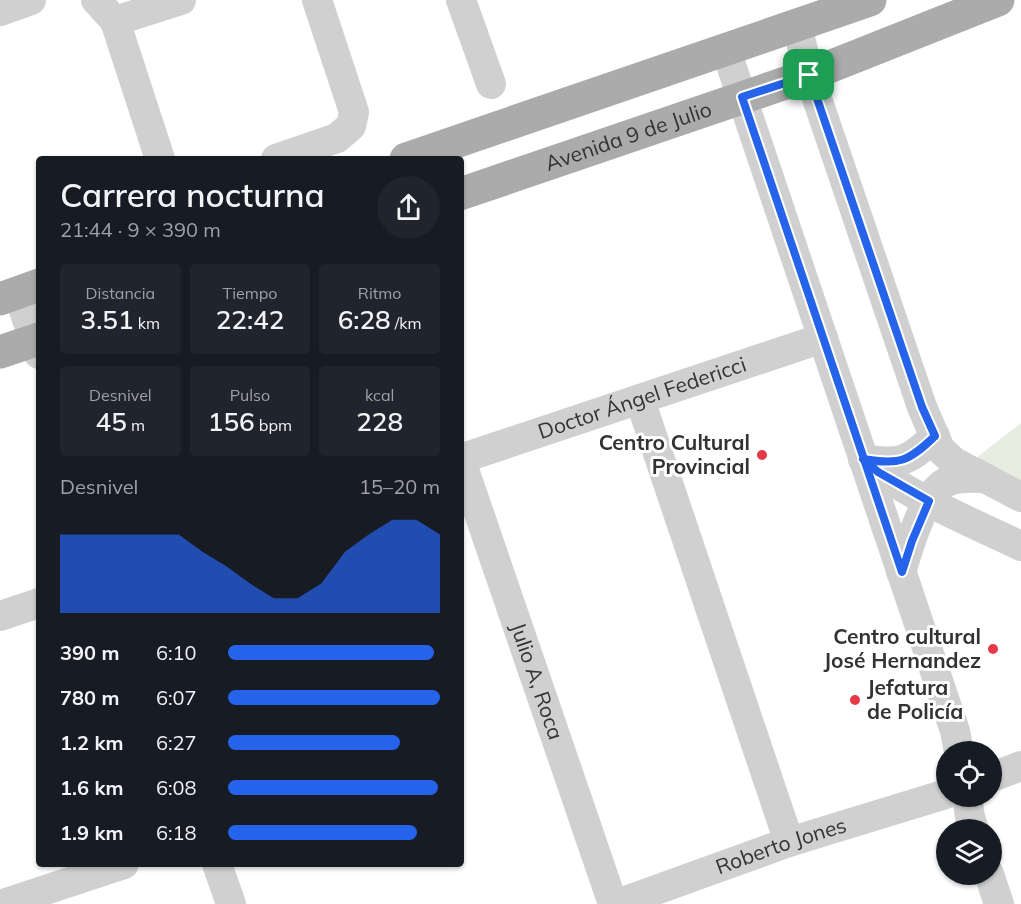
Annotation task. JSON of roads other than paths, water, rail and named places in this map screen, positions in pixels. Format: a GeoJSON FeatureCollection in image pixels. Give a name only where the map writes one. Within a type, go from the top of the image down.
{"type":"FeatureCollection","features":[{"type":"Feature","properties":{"kind":"main road"},"geometry":{"type":"LineString","coordinates":[[415,156],[870,0]]}},
{"type":"Feature","properties":{"kind":"main road","name":"Avenida 9 de Julio"},"geometry":{"type":"LineString","coordinates":[[464,193],[809,75],[998,0]]}},
{"type":"Feature","properties":{"kind":"main road"},"geometry":{"type":"LineString","coordinates":[[0,352],[36,344]]}},
{"type":"Feature","properties":{"kind":"street"},"geometry":{"type":"LineString","coordinates":[[0,11],[31,0]]}},
{"type":"Feature","properties":{"kind":"street"},"geometry":{"type":"LineString","coordinates":[[159,156],[105,10],[181,0]]}},
{"type":"Feature","properties":{"kind":"street"},"geometry":{"type":"LineString","coordinates":[[285,156],[337,138],[351,126],[354,112],[317,0]]}},
{"type":"Feature","properties":{"kind":"street"},"geometry":{"type":"LineString","coordinates":[[461,0],[491,84]]}},
{"type":"Feature","properties":{"kind":"street"},"geometry":{"type":"LineString","coordinates":[[797,25],[809,75],[922,407],[938,443],[954,462],[1021,497]]}},
{"type":"Feature","properties":{"kind":"street"},"geometry":{"type":"LineString","coordinates":[[726,50],[957,741]]}},
{"type":"Feature","properties":{"kind":"street"},"geometry":{"type":"LineString","coordinates":[[19,292],[36,341]]}},
{"type":"Feature","properties":{"kind":"street","name":"Doctor Ángel Federicci"},"geometry":{"type":"LineString","coordinates":[[464,457],[824,338]]}},
{"type":"Feature","properties":{"kind":"street"},"geometry":{"type":"LineString","coordinates":[[640,400],[789,842]]}},
{"type":"Feature","properties":{"kind":"street"},"geometry":{"type":"LineString","coordinates":[[863,459],[896,462],[938,443]]}},
{"type":"Feature","properties":{"kind":"street"},"geometry":{"type":"LineString","coordinates":[[863,459],[878,472],[929,501],[1021,546]]}},
{"type":"Feature","properties":{"kind":"street","name":"Julio A, Roca"},"geometry":{"type":"LineString","coordinates":[[464,467],[615,904]]}},
{"type":"Feature","properties":{"kind":"street"},"geometry":{"type":"LineString","coordinates":[[902,572],[929,501],[943,484],[960,478],[985,478]]}},
{"type":"Feature","properties":{"kind":"street"},"geometry":{"type":"LineString","coordinates":[[0,616],[36,604]]}},
{"type":"Feature","properties":{"kind":"street"},"geometry":{"type":"LineString","coordinates":[[1002,773],[1021,766]]}},
{"type":"Feature","properties":{"kind":"street","name":"Roberto Jones"},"geometry":{"type":"LineString","coordinates":[[615,904],[789,842],[936,797]]}},
{"type":"Feature","properties":{"kind":"street"},"geometry":{"type":"LineString","coordinates":[[3,904],[115,867]]}},
{"type":"Feature","properties":{"kind":"street"},"geometry":{"type":"LineString","coordinates":[[218,867],[231,904]]}},
{"type":"Feature","properties":{"kind":"street"},"geometry":{"type":"LineString","coordinates":[[993,885],[999,904]]}},
{"type":"Feature","properties":{"kind":"place","name":"Centro Cultural Provincial"},"geometry":{"type":"Point","coordinates":[762,455]}},
{"type":"Feature","properties":{"kind":"place","name":"Centro cultural José Hernandez"},"geometry":{"type":"Point","coordinates":[993,649]}},
{"type":"Feature","properties":{"kind":"place","name":"Jefatura de Policía"},"geometry":{"type":"Point","coordinates":[855,700]}}]}
